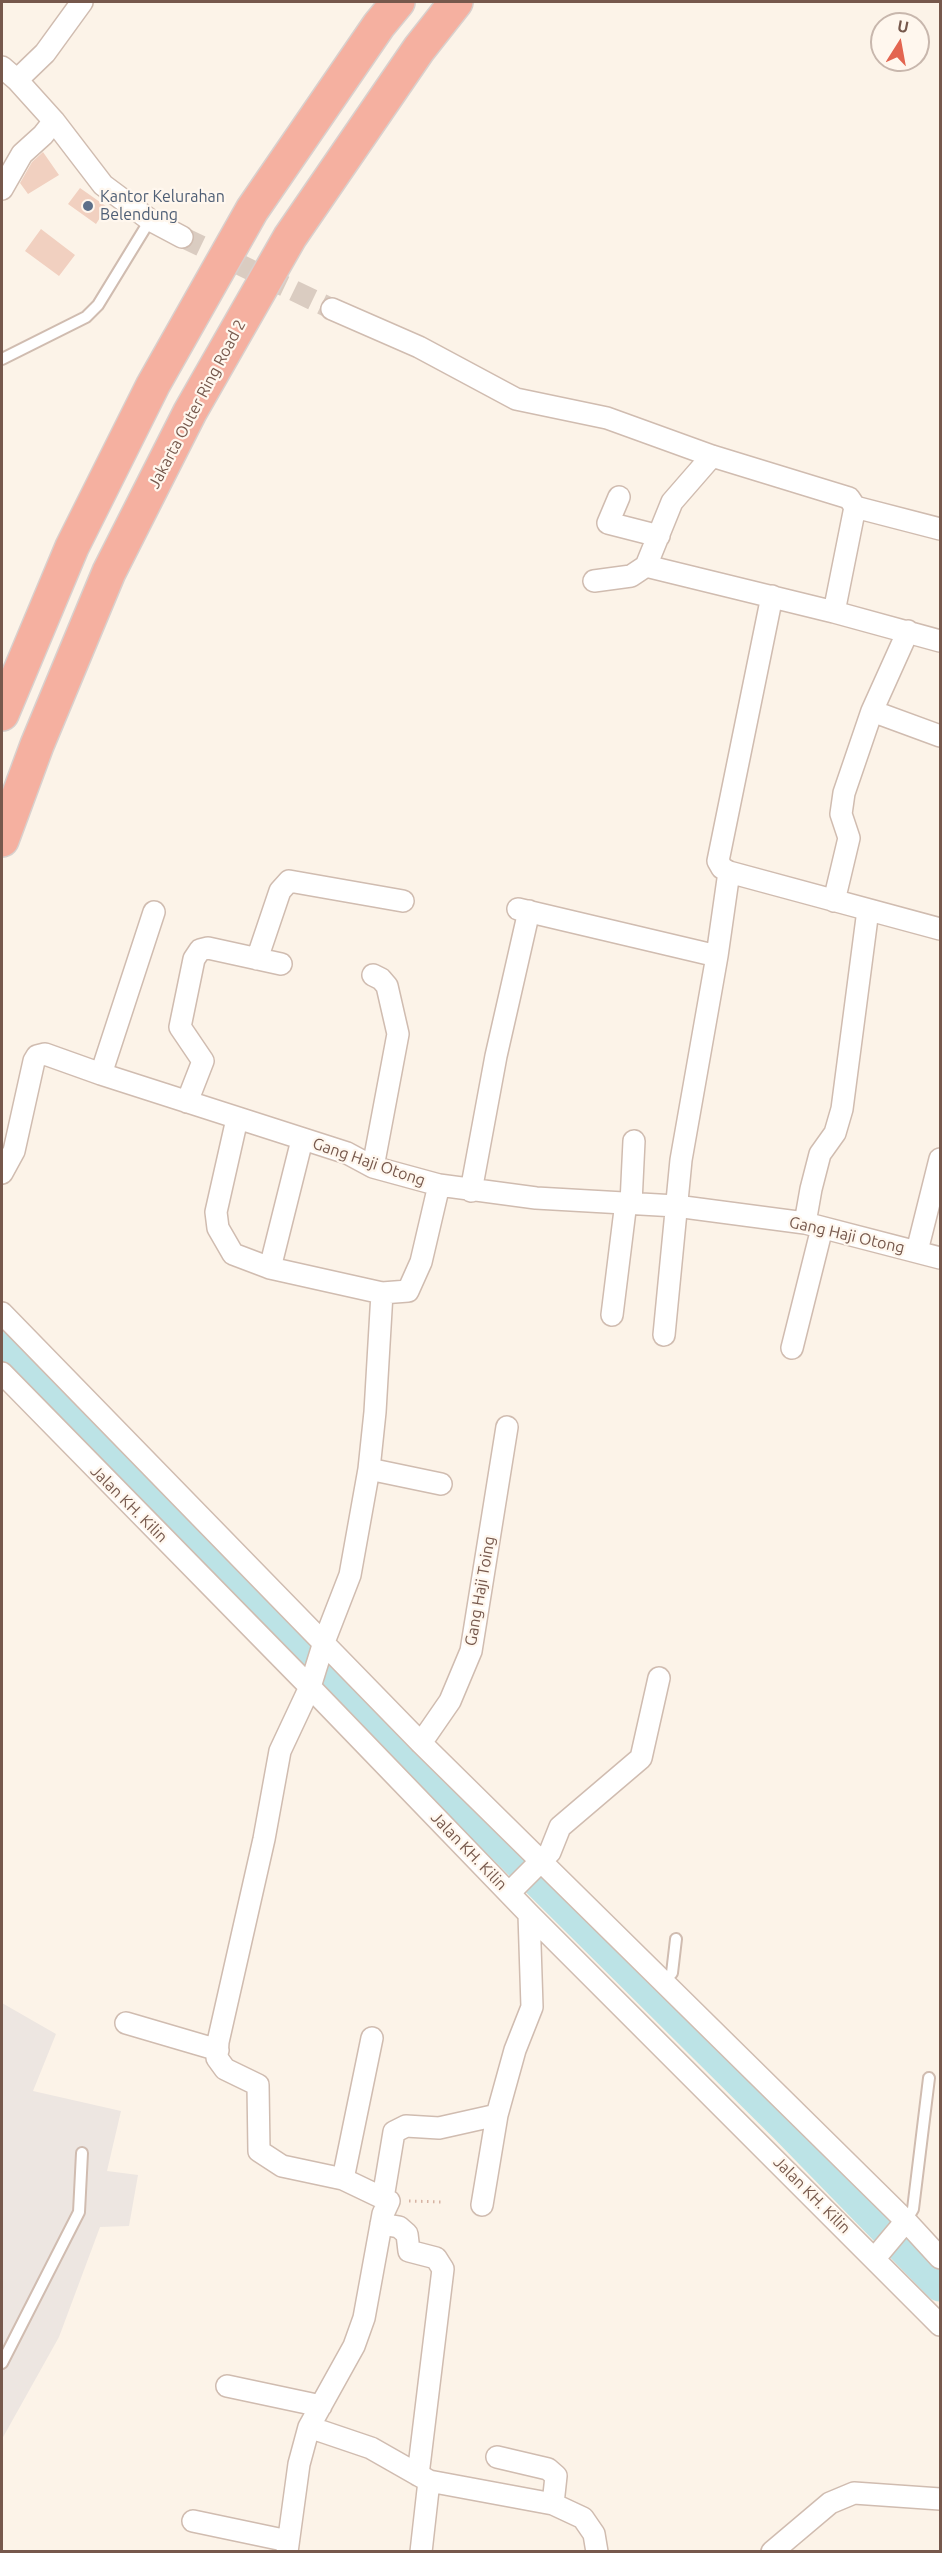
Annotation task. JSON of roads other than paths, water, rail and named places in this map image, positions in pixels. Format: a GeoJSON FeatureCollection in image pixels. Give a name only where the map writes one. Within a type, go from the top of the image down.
{"type":"FeatureCollection","features":[{"type":"Feature","properties":{"kind":"highway"},"geometry":{"type":"LineString","coordinates":[[2,714],[72,547],[153,385],[252,210],[379,25],[398,2]]}},
{"type":"Feature","properties":{"kind":"highway","name":"Jakarta Outer Ring Road 2"},"geometry":{"type":"LineString","coordinates":[[2,840],[37,745],[109,572],[190,412],[290,237],[418,49],[456,2]]}},
{"type":"Feature","properties":{"kind":"street"},"geometry":{"type":"LineString","coordinates":[[82,2],[45,53],[9,74],[54,121],[103,184],[150,220],[182,237]]}},
{"type":"Feature","properties":{"kind":"street"},"geometry":{"type":"LineString","coordinates":[[2,189],[22,154],[43,135],[54,121]]}},
{"type":"Feature","properties":{"kind":"street"},"geometry":{"type":"LineString","coordinates":[[332,309],[419,347],[516,399],[607,418],[712,456],[849,498],[855,507],[940,528]]}},
{"type":"Feature","properties":{"kind":"street"},"geometry":{"type":"LineString","coordinates":[[594,581],[631,576],[646,566],[672,502],[712,456]]}},
{"type":"Feature","properties":{"kind":"street"},"geometry":{"type":"LineString","coordinates":[[619,497],[608,523],[659,536]]}},
{"type":"Feature","properties":{"kind":"street"},"geometry":{"type":"LineString","coordinates":[[834,612],[855,507]]}},
{"type":"Feature","properties":{"kind":"street"},"geometry":{"type":"LineString","coordinates":[[646,566],[908,631],[939,634]]}},
{"type":"Feature","properties":{"kind":"street"},"geometry":{"type":"LineString","coordinates":[[772,596],[718,861],[722,868],[729,872],[940,928]]}},
{"type":"Feature","properties":{"kind":"street"},"geometry":{"type":"LineString","coordinates":[[834,901],[849,838],[841,814],[844,793],[872,711],[908,631]]}},
{"type":"Feature","properties":{"kind":"street"},"geometry":{"type":"LineString","coordinates":[[872,711],[940,736]]}},
{"type":"Feature","properties":{"kind":"street"},"geometry":{"type":"LineString","coordinates":[[664,1335],[676,1206],[695,1071],[717,956],[729,872]]}},
{"type":"Feature","properties":{"kind":"street"},"geometry":{"type":"LineString","coordinates":[[257,959],[280,891],[289,881],[402,901]]}},
{"type":"Feature","properties":{"kind":"street"},"geometry":{"type":"LineString","coordinates":[[471,1191],[523,910],[717,956]]}},
{"type":"Feature","properties":{"kind":"street"},"geometry":{"type":"LineString","coordinates":[[792,1348],[813,1226],[811,1189],[820,1154],[835,1133],[842,1110],[868,910]]}},
{"type":"Feature","properties":{"kind":"street"},"geometry":{"type":"LineString","coordinates":[[101,1074],[154,912]]}},
{"type":"Feature","properties":{"kind":"street"},"geometry":{"type":"LineString","coordinates":[[187,1102],[203,1060],[180,1027],[194,959],[200,950],[208,948],[281,964]]}},
{"type":"Feature","properties":{"kind":"street"},"geometry":{"type":"LineString","coordinates":[[373,975],[387,986],[398,1034],[373,1167]]}},
{"type":"Feature","properties":{"kind":"street","name":"Gang Haji Otong"},"geometry":{"type":"LineString","coordinates":[[2,1173],[14,1151],[34,1061],[37,1056],[45,1054],[237,1119],[347,1153],[373,1167],[439,1185],[536,1198],[676,1206],[813,1226],[940,1258]]}},
{"type":"Feature","properties":{"kind":"street"},"geometry":{"type":"LineString","coordinates":[[237,1119],[216,1212],[218,1228],[233,1254],[270,1268],[382,1293],[408,1291],[422,1262],[439,1185]]}},
{"type":"Feature","properties":{"kind":"street"},"geometry":{"type":"LineString","coordinates":[[270,1268],[302,1140]]}},
{"type":"Feature","properties":{"kind":"street"},"geometry":{"type":"LineString","coordinates":[[612,1315],[629,1202],[634,1142]]}},
{"type":"Feature","properties":{"kind":"street"},"geometry":{"type":"LineString","coordinates":[[917,1251],[940,1159]]}},
{"type":"Feature","properties":{"kind":"street"},"geometry":{"type":"LineString","coordinates":[[382,1293],[369,1469],[350,1575],[323,1646],[313,1681],[280,1751],[218,2058],[225,2069],[258,2085],[259,2151],[282,2166],[343,2179],[386,2200]]}},
{"type":"Feature","properties":{"kind":"street","name":"Jalan KH. Kilin"},"geometry":{"type":"LineString","coordinates":[[2,1313],[323,1646],[421,1743],[525,1877],[529,1914],[879,2254],[940,2325]]}},
{"type":"Feature","properties":{"kind":"street","name":"Jalan KH. Kilin"},"geometry":{"type":"LineString","coordinates":[[2,1373],[313,1681],[525,1877],[663,1982],[903,2225],[940,2258]]}},
{"type":"Feature","properties":{"kind":"street","name":"Gang Haji Toing"},"geometry":{"type":"LineString","coordinates":[[421,1743],[450,1701],[471,1651],[507,1427]]}},
{"type":"Feature","properties":{"kind":"street"},"geometry":{"type":"LineString","coordinates":[[369,1469],[441,1484]]}},
{"type":"Feature","properties":{"kind":"street"},"geometry":{"type":"LineString","coordinates":[[525,1877],[550,1852],[560,1827],[641,1758],[659,1678]]}},
{"type":"Feature","properties":{"kind":"street"},"geometry":{"type":"LineString","coordinates":[[482,2205],[497,2115],[515,2050],[532,2007],[529,1914]]}},
{"type":"Feature","properties":{"kind":"street"},"geometry":{"type":"LineString","coordinates":[[126,2022],[218,2050]]}},
{"type":"Feature","properties":{"kind":"street"},"geometry":{"type":"LineString","coordinates":[[343,2179],[372,2038]]}},
{"type":"Feature","properties":{"kind":"street"},"geometry":{"type":"LineString","coordinates":[[193,2521],[287,2546],[299,2464],[309,2427],[354,2346],[364,2318],[386,2200],[394,2132],[406,2126],[439,2128],[497,2115]]}},
{"type":"Feature","properties":{"kind":"street"},"geometry":{"type":"LineString","coordinates":[[381,2224],[399,2227],[407,2234],[409,2251],[436,2258],[443,2269],[424,2478],[420,2552]]}},
{"type":"Feature","properties":{"kind":"street"},"geometry":{"type":"LineString","coordinates":[[879,2254],[903,2225]]}},
{"type":"Feature","properties":{"kind":"street"},"geometry":{"type":"LineString","coordinates":[[227,2386],[321,2406]]}},
{"type":"Feature","properties":{"kind":"street"},"geometry":{"type":"LineString","coordinates":[[309,2427],[371,2448],[424,2478],[553,2504],[583,2518],[594,2534],[597,2552]]}},
{"type":"Feature","properties":{"kind":"street"},"geometry":{"type":"LineString","coordinates":[[497,2457],[548,2469],[556,2476],[553,2504]]}},
{"type":"Feature","properties":{"kind":"street"},"geometry":{"type":"LineString","coordinates":[[772,2552],[830,2504],[854,2493],[940,2499]]}},
{"type":"Feature","properties":{"kind":"lane"},"geometry":{"type":"LineString","coordinates":[[2,359],[86,317],[98,305],[150,220]]}},
{"type":"Feature","properties":{"kind":"lane"},"geometry":{"type":"LineString","coordinates":[[663,1982],[672,1973],[676,1938]]}},
{"type":"Feature","properties":{"kind":"lane"},"geometry":{"type":"LineString","coordinates":[[903,2225],[913,2209],[929,2078]]}},
{"type":"Feature","properties":{"kind":"lane"},"geometry":{"type":"LineString","coordinates":[[2,2363],[79,2212],[82,2153]]}},
{"type":"Feature","properties":{"kind":"waterway"},"geometry":{"type":"LineString","coordinates":[[2,1342],[286,1631],[785,2126],[940,2285]]}},
{"type":"Feature","properties":{"kind":"tunnel"},"geometry":{"type":"LineString","coordinates":[[182,237],[332,309]]}},
{"type":"Feature","properties":{"kind":"place","name":"Kantor Kelurahan Belendung"},"geometry":{"type":"Point","coordinates":[88,206]}}]}
